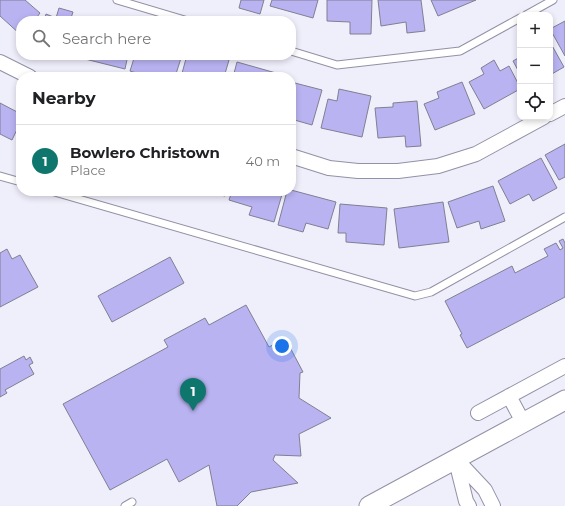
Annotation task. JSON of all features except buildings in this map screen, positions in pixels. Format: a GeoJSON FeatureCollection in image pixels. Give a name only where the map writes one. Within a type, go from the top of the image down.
{"type":"FeatureCollection","features":[{"type":"Feature","properties":{"kind":"main road"},"geometry":{"type":"LineString","coordinates":[[369,506],[565,400]]}},
{"type":"Feature","properties":{"kind":"street"},"geometry":{"type":"LineString","coordinates":[[0,62],[20,72]]}},
{"type":"Feature","properties":{"kind":"street"},"geometry":{"type":"LineString","coordinates":[[553,112],[565,106]]}},
{"type":"Feature","properties":{"kind":"street"},"geometry":{"type":"LineString","coordinates":[[296,158],[329,168],[358,171],[398,171],[438,166],[476,154],[538,120]]}},
{"type":"Feature","properties":{"kind":"street"},"geometry":{"type":"LineString","coordinates":[[478,413],[565,366]]}},
{"type":"Feature","properties":{"kind":"street"},"geometry":{"type":"LineString","coordinates":[[509,396],[523,422]]}},
{"type":"Feature","properties":{"kind":"street"},"geometry":{"type":"LineString","coordinates":[[456,459],[466,501],[469,506]]}},
{"type":"Feature","properties":{"kind":"street"},"geometry":{"type":"LineString","coordinates":[[456,459],[485,490],[493,506]]}},
{"type":"Feature","properties":{"kind":"lane"},"geometry":{"type":"LineString","coordinates":[[117,0],[171,16]]}},
{"type":"Feature","properties":{"kind":"lane"},"geometry":{"type":"LineString","coordinates":[[531,12],[553,0]]}},
{"type":"Feature","properties":{"kind":"lane"},"geometry":{"type":"LineString","coordinates":[[296,53],[337,65],[460,50],[517,20]]}},
{"type":"Feature","properties":{"kind":"lane"},"geometry":{"type":"LineString","coordinates":[[0,176],[16,181]]}},
{"type":"Feature","properties":{"kind":"lane"},"geometry":{"type":"LineString","coordinates":[[68,196],[415,296],[431,292],[565,217]]}},
{"type":"Feature","properties":{"kind":"lane"},"geometry":{"type":"LineString","coordinates":[[125,506],[132,502]]}},
{"type":"Feature","properties":{"kind":"place","name":"Bowlero Christown"},"geometry":{"type":"Point","coordinates":[193,411]}}]}
